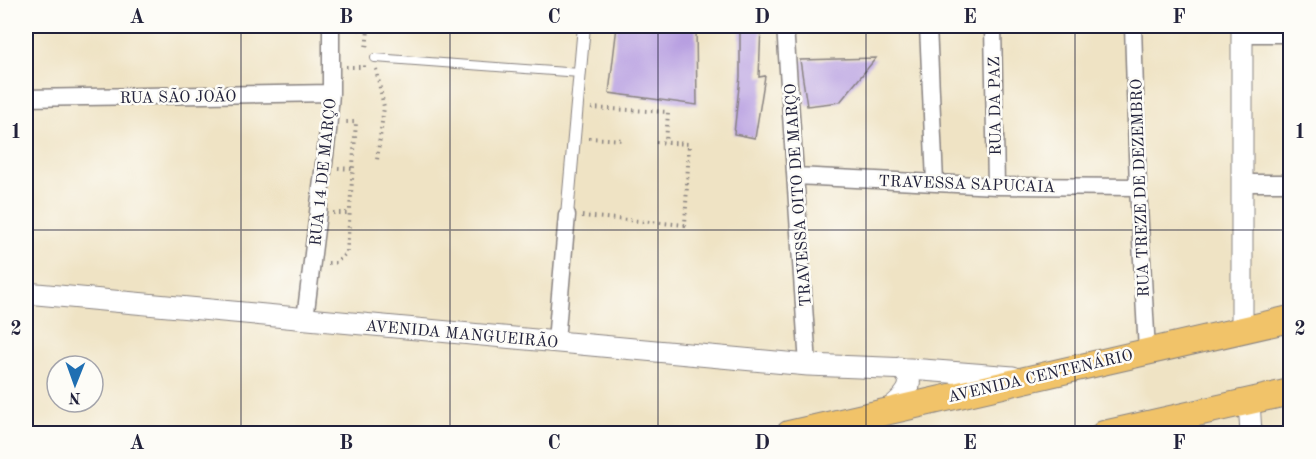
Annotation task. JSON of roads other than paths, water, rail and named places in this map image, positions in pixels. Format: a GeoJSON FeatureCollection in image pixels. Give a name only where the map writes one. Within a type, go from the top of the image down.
{"type":"FeatureCollection","features":[{"type":"Feature","properties":{"kind":"main road","name":"AVENIDA CENTENÁRIO"},"geometry":{"type":"LineString","coordinates":[[789,434],[1290,319]]}},
{"type":"Feature","properties":{"kind":"main road"},"geometry":{"type":"LineString","coordinates":[[1104,434],[1144,429],[1290,392]]}},
{"type":"Feature","properties":{"kind":"street","name":"RUA 14 DE MARÇO"},"geometry":{"type":"LineString","coordinates":[[305,319],[331,93],[331,26]]}},
{"type":"Feature","properties":{"kind":"street"},"geometry":{"type":"LineString","coordinates":[[556,341],[584,26]]}},
{"type":"Feature","properties":{"kind":"street","name":"TRAVESSA OITO DE MARÇO"},"geometry":{"type":"LineString","coordinates":[[785,26],[808,365]]}},
{"type":"Feature","properties":{"kind":"street"},"geometry":{"type":"LineString","coordinates":[[928,26],[935,182]]}},
{"type":"Feature","properties":{"kind":"street","name":"RUA DA PAZ"},"geometry":{"type":"LineString","coordinates":[[993,26],[996,186]]}},
{"type":"Feature","properties":{"kind":"street","name":"RUA TREZE DE DEZEMBRO"},"geometry":{"type":"LineString","coordinates":[[1133,26],[1138,187],[1147,351]]}},
{"type":"Feature","properties":{"kind":"street"},"geometry":{"type":"LineString","coordinates":[[1242,329],[1242,30],[1290,34]]}},
{"type":"Feature","properties":{"kind":"street","name":"RUA SÃO JOÃO"},"geometry":{"type":"LineString","coordinates":[[26,98],[331,93]]}},
{"type":"Feature","properties":{"kind":"street","name":"TRAVESSA SAPUCAIA"},"geometry":{"type":"LineString","coordinates":[[796,176],[996,186],[1138,187]]}},
{"type":"Feature","properties":{"kind":"street"},"geometry":{"type":"LineString","coordinates":[[1242,183],[1290,183]]}},
{"type":"Feature","properties":{"kind":"street","name":"AVENIDA MANGUEIRÃO"},"geometry":{"type":"LineString","coordinates":[[26,293],[808,365],[900,368],[1025,378]]}},
{"type":"Feature","properties":{"kind":"street"},"geometry":{"type":"LineString","coordinates":[[888,410],[908,391],[907,375],[900,368]]}},
{"type":"Feature","properties":{"kind":"street"},"geometry":{"type":"LineString","coordinates":[[1249,401],[1251,434]]}},
{"type":"Feature","properties":{"kind":"lane"},"geometry":{"type":"LineString","coordinates":[[375,58],[580,73]]}}]}
